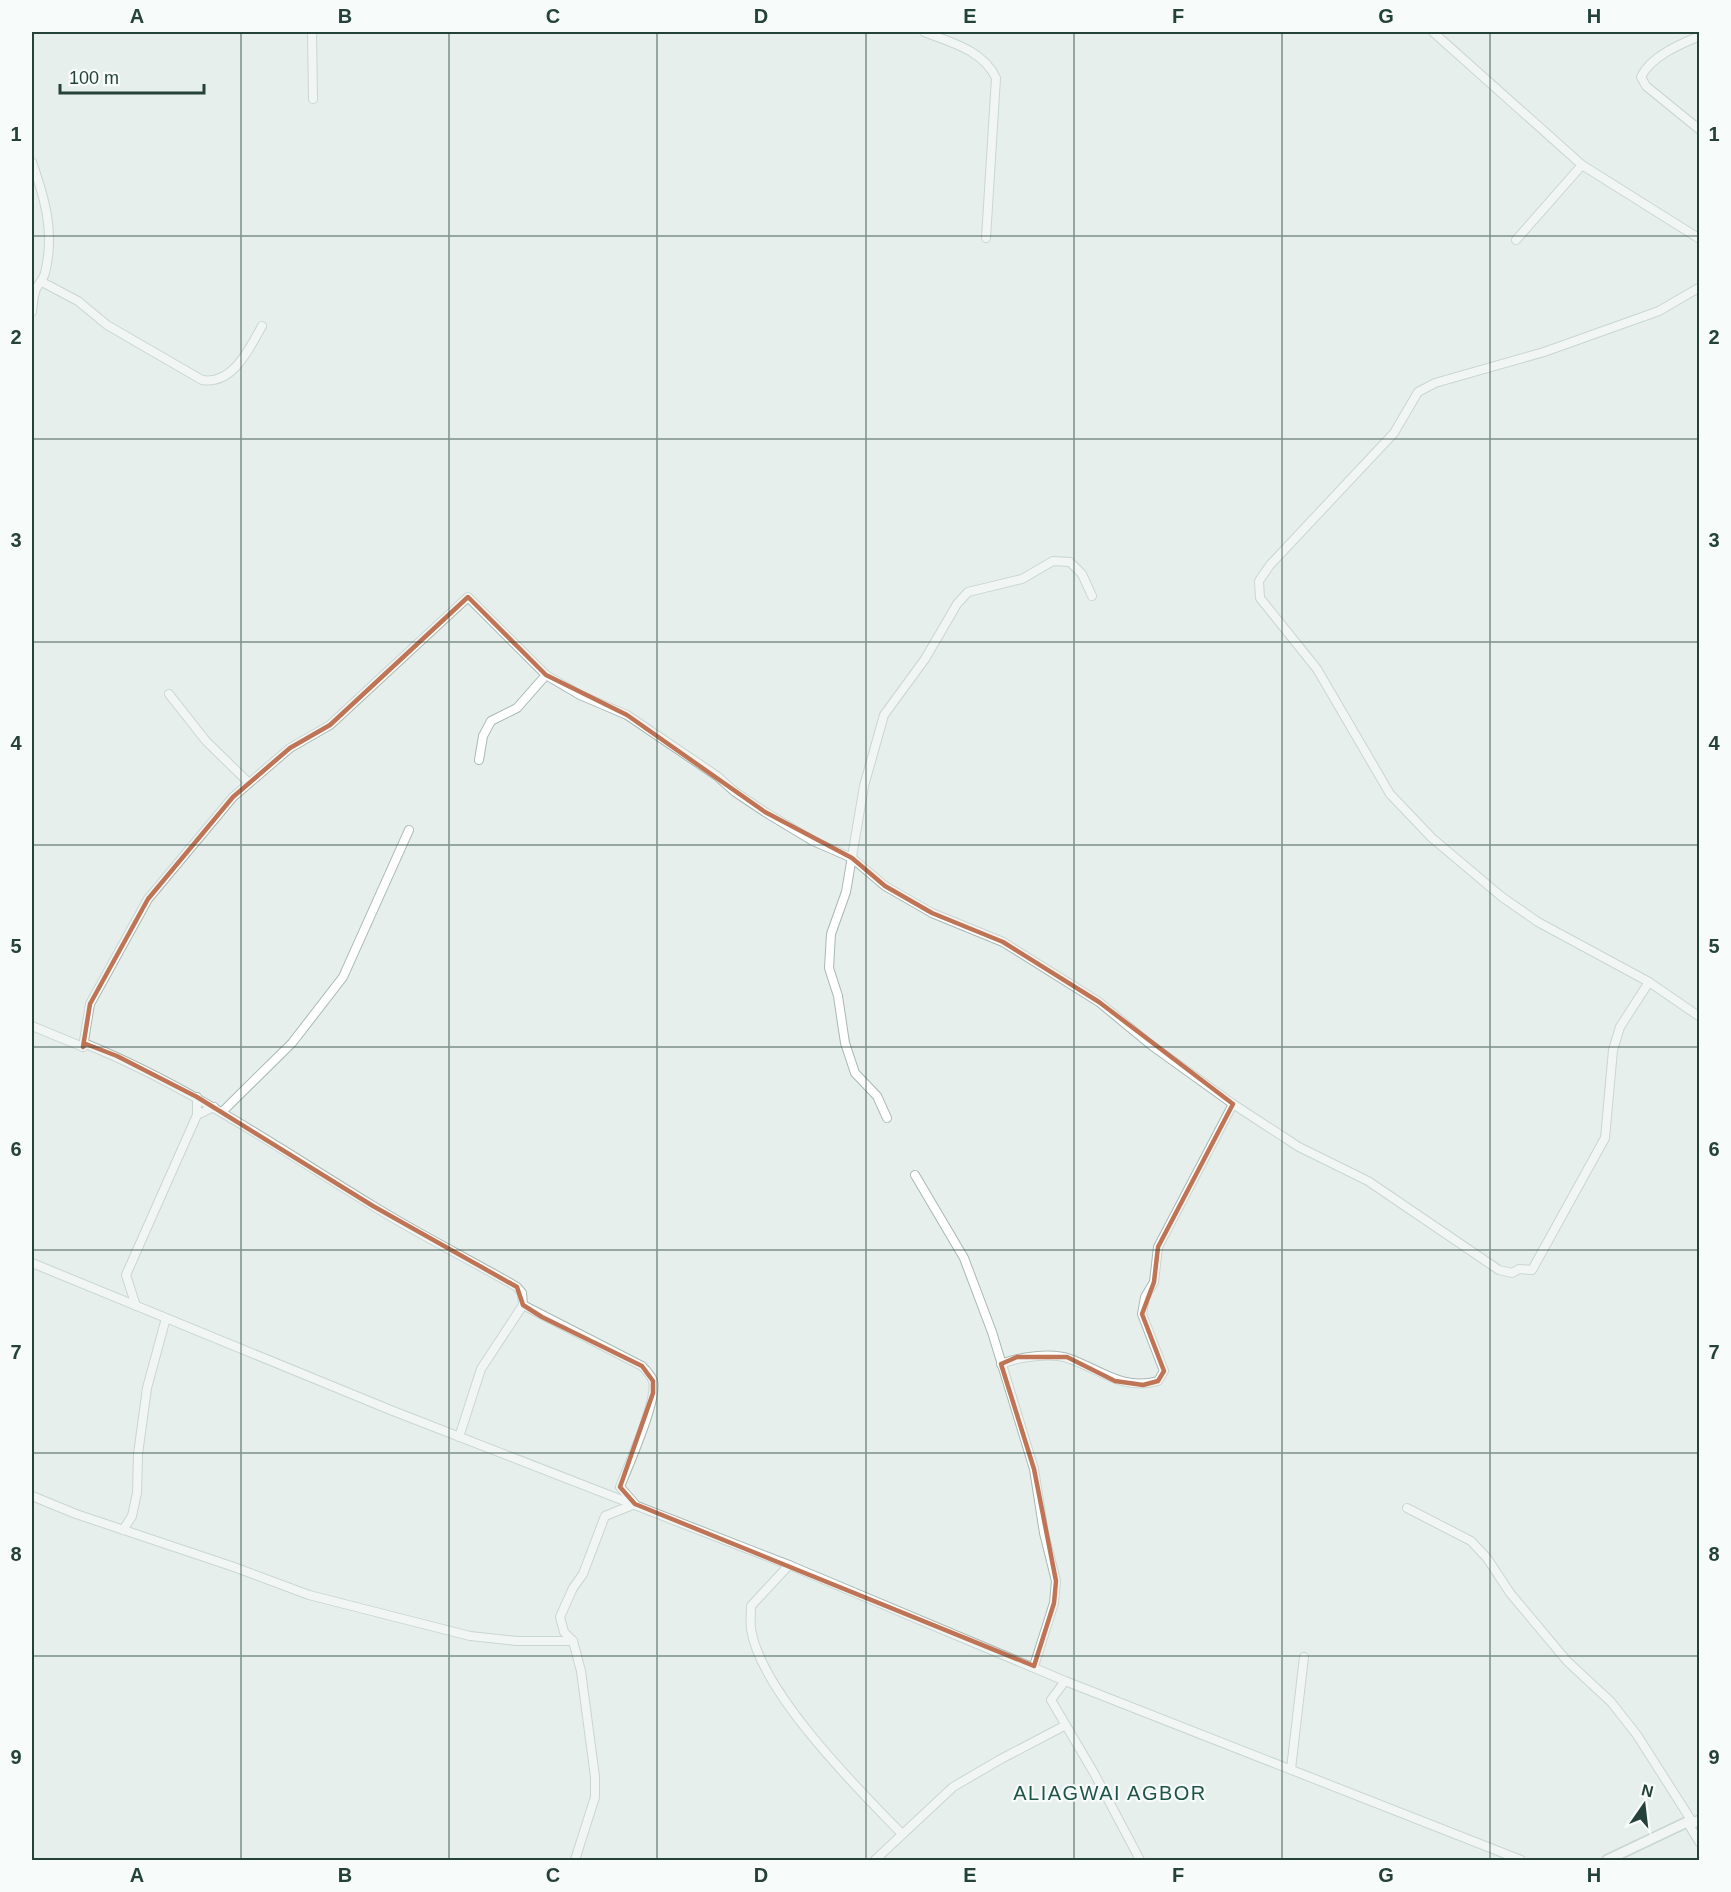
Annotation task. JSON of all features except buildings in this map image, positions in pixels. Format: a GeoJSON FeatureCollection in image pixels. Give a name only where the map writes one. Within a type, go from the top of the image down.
{"type":"FeatureCollection","features":[{"type":"Feature","properties":{"kind":"street"},"geometry":{"type":"LineString","coordinates":[[312,32],[313,99]]}},
{"type":"Feature","properties":{"kind":"street"},"geometry":{"type":"LineString","coordinates":[[924,32],[981,57],[991,67],[996,78],[986,238]]}},
{"type":"Feature","properties":{"kind":"street"},"geometry":{"type":"LineString","coordinates":[[1433,32],[1582,165],[1700,239]]}},
{"type":"Feature","properties":{"kind":"street"},"geometry":{"type":"LineString","coordinates":[[1700,36],[1680,44],[1645,68],[1641,77],[1646,86],[1700,130]]}},
{"type":"Feature","properties":{"kind":"street"},"geometry":{"type":"LineString","coordinates":[[32,162],[48,216],[50,240],[42,282],[37,288],[32,312]]}},
{"type":"Feature","properties":{"kind":"street"},"geometry":{"type":"LineString","coordinates":[[1516,240],[1582,165]]}},
{"type":"Feature","properties":{"kind":"street"},"geometry":{"type":"LineString","coordinates":[[42,282],[78,301],[106,325],[202,380],[213,382],[226,376],[245,356],[262,326]]}},
{"type":"Feature","properties":{"kind":"street"},"geometry":{"type":"LineString","coordinates":[[1700,286],[1659,311],[1544,352],[1435,383],[1418,393],[1394,433],[1270,565],[1260,580],[1260,598],[1317,669],[1390,794],[1432,838],[1502,897],[1538,922],[1649,982],[1700,1017]]}},
{"type":"Feature","properties":{"kind":"street"},"geometry":{"type":"LineString","coordinates":[[887,1118],[877,1096],[855,1072],[845,1043],[838,996],[829,968],[831,934],[846,892],[864,786],[884,715],[926,659],[957,604],[968,592],[1022,579],[1053,561],[1070,562],[1082,574],[1092,596]]}},
{"type":"Feature","properties":{"kind":"street"},"geometry":{"type":"LineString","coordinates":[[83,1047],[90,1004],[148,899],[233,797],[290,748],[330,725],[468,597],[546,675],[580,695],[627,716],[717,776],[735,792],[765,812],[813,841],[852,858],[885,886],[932,913],[1003,942],[1098,1002],[1150,1044],[1233,1104],[1299,1147],[1368,1181],[1499,1270],[1512,1273],[1519,1269],[1532,1270],[1605,1138],[1613,1050],[1620,1027],[1649,982]]}},
{"type":"Feature","properties":{"kind":"street"},"geometry":{"type":"LineString","coordinates":[[479,760],[483,736],[491,721],[517,708],[546,675]]}},
{"type":"Feature","properties":{"kind":"street"},"geometry":{"type":"LineString","coordinates":[[169,694],[206,741],[249,783]]}},
{"type":"Feature","properties":{"kind":"street"},"geometry":{"type":"LineString","coordinates":[[222,1112],[291,1043],[343,976],[409,830]]}},
{"type":"Feature","properties":{"kind":"street"},"geometry":{"type":"LineString","coordinates":[[32,1026],[83,1047],[86,1044],[117,1056],[197,1097],[373,1206],[517,1287],[522,1293],[523,1305],[481,1369],[459,1437]]}},
{"type":"Feature","properties":{"kind":"street"},"geometry":{"type":"LineString","coordinates":[[136,1306],[126,1275],[197,1115],[197,1097]]}},
{"type":"Feature","properties":{"kind":"street"},"geometry":{"type":"LineString","coordinates":[[1001,1364],[1017,1357],[1067,1358],[1115,1381],[1143,1385],[1158,1381],[1164,1371],[1142,1314],[1145,1297],[1154,1282],[1158,1247],[1233,1104]]}},
{"type":"Feature","properties":{"kind":"street"},"geometry":{"type":"LineString","coordinates":[[197,1115],[214,1107]]}},
{"type":"Feature","properties":{"kind":"street"},"geometry":{"type":"LineString","coordinates":[[915,1175],[964,1258],[1021,1419],[1034,1470],[1044,1533],[1056,1581],[1054,1603],[1034,1666]]}},
{"type":"Feature","properties":{"kind":"street"},"geometry":{"type":"LineString","coordinates":[[32,1263],[459,1437],[789,1565],[1034,1666],[1065,1681],[1521,1860]]}},
{"type":"Feature","properties":{"kind":"street"},"geometry":{"type":"LineString","coordinates":[[523,1305],[542,1317],[604,1345],[642,1366],[649,1373],[653,1381],[653,1393],[620,1487],[635,1504]]}},
{"type":"Feature","properties":{"kind":"street"},"geometry":{"type":"LineString","coordinates":[[123,1530],[132,1516],[137,1493],[138,1454],[147,1388],[166,1318]]}},
{"type":"Feature","properties":{"kind":"street"},"geometry":{"type":"LineString","coordinates":[[32,1496],[76,1514],[309,1595],[470,1636],[516,1641],[573,1641]]}},
{"type":"Feature","properties":{"kind":"street"},"geometry":{"type":"LineString","coordinates":[[576,1860],[595,1797],[595,1777],[585,1691],[573,1641],[564,1632],[560,1617],[573,1588],[583,1574],[605,1516],[635,1504]]}},
{"type":"Feature","properties":{"kind":"street"},"geometry":{"type":"LineString","coordinates":[[1407,1508],[1471,1541],[1487,1558],[1510,1593],[1567,1661],[1611,1702],[1636,1735],[1693,1822],[1700,1843]]}},
{"type":"Feature","properties":{"kind":"street"},"geometry":{"type":"LineString","coordinates":[[789,1565],[751,1606],[751,1629],[764,1666],[835,1765],[902,1834]]}},
{"type":"Feature","properties":{"kind":"street"},"geometry":{"type":"LineString","coordinates":[[1291,1769],[1304,1658]]}},
{"type":"Feature","properties":{"kind":"street"},"geometry":{"type":"LineString","coordinates":[[1065,1681],[1051,1700],[1064,1726],[1094,1773],[1140,1860]]}},
{"type":"Feature","properties":{"kind":"street"},"geometry":{"type":"LineString","coordinates":[[875,1860],[953,1788],[1000,1759],[1064,1726]]}},
{"type":"Feature","properties":{"kind":"street"},"geometry":{"type":"LineString","coordinates":[[1607,1860],[1693,1822]]}},
{"type":"Feature","properties":{"kind":"highlighted area"},"geometry":{"type":"Polygon","coordinates":[[[468,597],[546,675],[627,715],[765,812],[852,858],[885,886],[932,913],[1003,942],[1099,1002],[1233,1104],[1158,1247],[1154,1282],[1142,1314],[1164,1371],[1158,1381],[1143,1385],[1115,1381],[1067,1357],[1017,1357],[1001,1364],[1034,1469],[1056,1581],[1054,1603],[1034,1666],[635,1504],[620,1487],[653,1393],[653,1381],[642,1366],[542,1317],[523,1305],[517,1287],[373,1206],[197,1097],[117,1056],[86,1044],[83,1047],[90,1004],[148,899],[233,797],[290,748],[330,725],[468,597]]]}},
{"type":"Feature","properties":{"kind":"district","name":"ALIAGWAI AGBOR"},"geometry":{"type":"Point","coordinates":[1110,1793]}}]}
